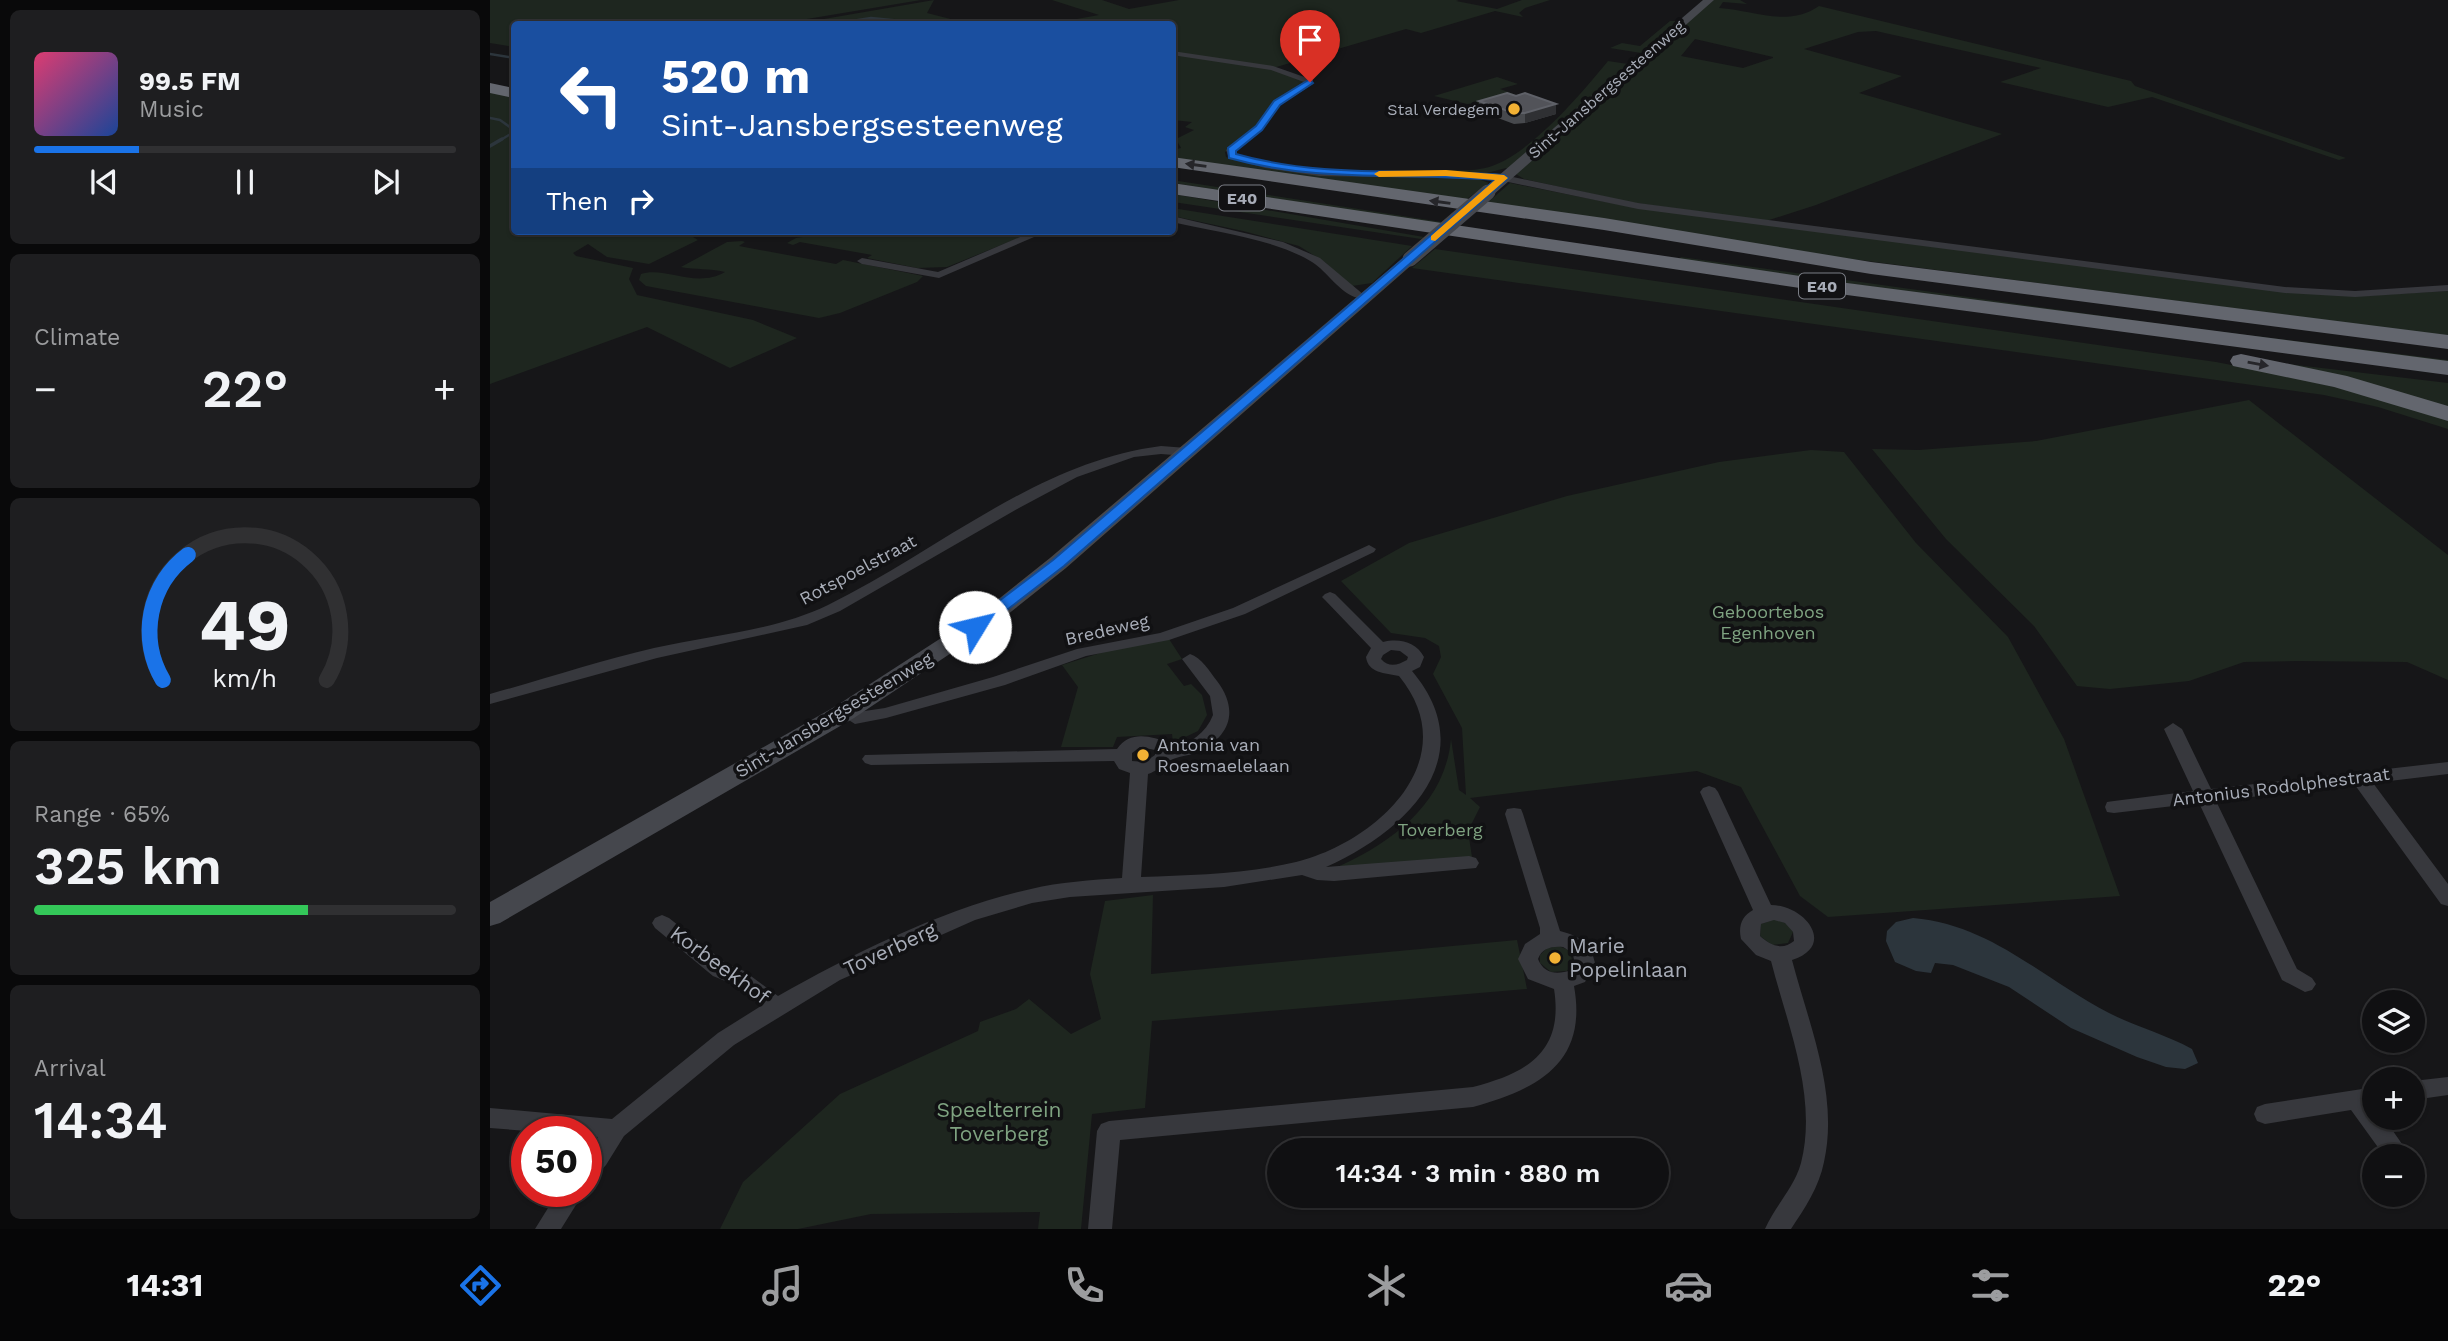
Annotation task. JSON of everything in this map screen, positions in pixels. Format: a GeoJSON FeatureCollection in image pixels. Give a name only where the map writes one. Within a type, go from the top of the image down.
{"type":"FeatureCollection","features":[{"type":"Feature","properties":{"kind":"highway"},"geometry":{"type":"LineString","coordinates":[[490,73],[511,76]]}},
{"type":"Feature","properties":{"kind":"highway"},"geometry":{"type":"LineString","coordinates":[[490,83],[511,86]]}},
{"type":"Feature","properties":{"kind":"highway"},"geometry":{"type":"LineString","coordinates":[[490,88],[511,92]]}},
{"type":"Feature","properties":{"kind":"highway"},"geometry":{"type":"LineString","coordinates":[[1176,163],[1884,270],[2448,342]]}},
{"type":"Feature","properties":{"kind":"highway","name":"E40"},"geometry":{"type":"LineString","coordinates":[[1176,177],[1826,274],[2448,354]]}},
{"type":"Feature","properties":{"kind":"highway","name":"E40"},"geometry":{"type":"LineString","coordinates":[[1176,189],[1458,232],[2188,335],[2448,368]]}},
{"type":"Feature","properties":{"kind":"highway"},"geometry":{"type":"LineString","coordinates":[[1508,212],[1803,265],[1826,274]]}},
{"type":"Feature","properties":{"kind":"highway"},"geometry":{"type":"LineString","coordinates":[[1458,232],[1490,243],[1719,283],[2272,366],[2339,381],[2448,414]]}},
{"type":"Feature","properties":{"kind":"highway"},"geometry":{"type":"LineString","coordinates":[[2045,330],[2119,335],[2188,335]]}},
{"type":"Feature","properties":{"kind":"main road","name":"Sint-Jansbergsesteenweg"},"geometry":{"type":"LineString","coordinates":[[490,915],[845,712],[994,614],[1058,563],[1709,0]]}},
{"type":"Feature","properties":{"kind":"street"},"geometry":{"type":"LineString","coordinates":[[1176,54],[1273,68],[1310,82],[1277,103],[1259,128],[1231,150],[1232,156],[1244,161],[1319,173],[1446,173],[1504,178],[1638,206],[2285,290],[2355,294],[2448,288]]}},
{"type":"Feature","properties":{"kind":"street"},"geometry":{"type":"LineString","coordinates":[[1176,220],[1279,244],[1316,260],[1357,295]]}},
{"type":"Feature","properties":{"kind":"street"},"geometry":{"type":"LineString","coordinates":[[862,261],[939,275],[1034,235]]}},
{"type":"Feature","properties":{"kind":"street","name":"Rotspoelstraat"},"geometry":{"type":"LineString","coordinates":[[490,699],[655,653],[801,622],[834,608],[1081,470],[1146,452],[1171,449],[1187,452]]}},
{"type":"Feature","properties":{"kind":"street","name":"Bredeweg"},"geometry":{"type":"LineString","coordinates":[[845,712],[855,718],[886,713],[999,681],[1083,652],[1163,637],[1239,611],[1369,549]]}},
{"type":"Feature","properties":{"kind":"street"},"geometry":{"type":"LineString","coordinates":[[1330,597],[1381,649]]}},
{"type":"Feature","properties":{"kind":"street"},"geometry":{"type":"LineString","coordinates":[[1395,645],[1413,650],[1415,663],[1403,670],[1386,670],[1376,665],[1373,658],[1381,649],[1395,645]]}},
{"type":"Feature","properties":{"kind":"street"},"geometry":{"type":"LineString","coordinates":[[1122,755],[1125,765],[1139,769],[1156,765],[1164,755],[1177,754],[1199,745],[1222,721],[1224,713],[1220,700],[1190,659]]}},
{"type":"Feature","properties":{"kind":"street","name":"Toverberg"},"geometry":{"type":"LineString","coordinates":[[602,1152],[616,1129],[726,1038],[744,1031],[777,1007],[827,978],[954,919],[998,904],[1043,894],[1264,875],[1302,867],[1369,835],[1395,816],[1421,784],[1431,756],[1434,736],[1432,718],[1423,695],[1403,670]]}},
{"type":"Feature","properties":{"kind":"street"},"geometry":{"type":"LineString","coordinates":[[2173,729],[2289,974],[2305,984]]}},
{"type":"Feature","properties":{"kind":"street"},"geometry":{"type":"LineString","coordinates":[[1122,755],[1129,746],[1148,741],[1159,743],[1164,755]]}},
{"type":"Feature","properties":{"kind":"street"},"geometry":{"type":"LineString","coordinates":[[871,759],[1122,755]]}},
{"type":"Feature","properties":{"kind":"street","name":"Antonius Rodolphestraat"},"geometry":{"type":"LineString","coordinates":[[2114,807],[2448,768]]}},
{"type":"Feature","properties":{"kind":"street"},"geometry":{"type":"LineString","coordinates":[[1131,885],[1139,769]]}},
{"type":"Feature","properties":{"kind":"street"},"geometry":{"type":"LineString","coordinates":[[2360,778],[2448,899]]}},
{"type":"Feature","properties":{"kind":"street"},"geometry":{"type":"LineString","coordinates":[[1709,792],[1766,913]]}},
{"type":"Feature","properties":{"kind":"street"},"geometry":{"type":"LineString","coordinates":[[1514,814],[1550,928],[1550,939]]}},
{"type":"Feature","properties":{"kind":"street","name":"Toverberg"},"geometry":{"type":"LineString","coordinates":[[1302,867],[1317,873],[1334,874],[1469,863]]}},
{"type":"Feature","properties":{"kind":"street"},"geometry":{"type":"LineString","coordinates":[[1766,913],[1784,914],[1803,929],[1804,943],[1800,948],[1780,954],[1756,946],[1748,932],[1752,919],[1766,913]]}},
{"type":"Feature","properties":{"kind":"street","name":"Korbeekhof"},"geometry":{"type":"LineString","coordinates":[[662,923],[720,970],[737,977],[777,1007]]}},
{"type":"Feature","properties":{"kind":"street"},"geometry":{"type":"LineString","coordinates":[[1550,939],[1567,940],[1581,950],[1585,956],[1583,970],[1578,976],[1563,982],[1542,979],[1530,966],[1530,952],[1535,945],[1550,939]]}},
{"type":"Feature","properties":{"kind":"street"},"geometry":{"type":"LineString","coordinates":[[1777,1229],[1801,1197],[1813,1166],[1818,1139],[1817,1106],[1811,1073],[1780,954]]}},
{"type":"Feature","properties":{"kind":"street"},"geometry":{"type":"LineString","coordinates":[[1100,1229],[1109,1131],[1473,1097],[1503,1090],[1537,1071],[1557,1052],[1566,1031],[1569,1006],[1563,982]]}},
{"type":"Feature","properties":{"kind":"street"},"geometry":{"type":"LineString","coordinates":[[2425,1089],[2448,1086]]}},
{"type":"Feature","properties":{"kind":"street"},"geometry":{"type":"LineString","coordinates":[[2265,1114],[2362,1098]]}},
{"type":"Feature","properties":{"kind":"street"},"geometry":{"type":"LineString","coordinates":[[490,1118],[616,1129]]}},
{"type":"Feature","properties":{"kind":"street"},"geometry":{"type":"LineString","coordinates":[[547,1229],[562,1207]]}},
{"type":"Feature","properties":{"kind":"green space"},"geometry":{"type":"Polygon","coordinates":[[[490,0],[921,0],[795,21],[511,21],[511,46],[490,43],[490,0]]]}},
{"type":"Feature","properties":{"kind":"green space"},"geometry":{"type":"Polygon","coordinates":[[[934,0],[927,13],[958,21],[812,21],[934,0]]]}},
{"type":"Feature","properties":{"kind":"green space"},"geometry":{"type":"Polygon","coordinates":[[[1052,0],[1102,0],[1129,9],[1179,0],[1459,0],[1456,1],[1497,9],[1522,0],[1550,0],[1525,8],[1519,13],[1523,17],[1495,11],[1421,33],[1406,29],[1273,68],[1306,81],[1273,103],[1253,130],[1225,152],[1226,157],[1286,170],[1348,175],[1473,177],[1489,183],[1464,201],[1176,158],[1176,149],[1181,148],[1176,139],[1194,130],[1185,127],[1192,122],[1176,120],[1176,21],[1066,21],[1099,15],[1052,0]]]}},
{"type":"Feature","properties":{"kind":"green space"},"geometry":{"type":"Polygon","coordinates":[[[1709,0],[1740,0],[1747,4],[1723,2],[1719,8],[1783,17],[1795,16],[1819,6],[2131,81],[2135,86],[2346,158],[2339,160],[2152,97],[2108,107],[2000,82],[2041,68],[1876,31],[1858,32],[1804,49],[1902,76],[1859,93],[2002,134],[1816,205],[1766,221],[1629,202],[1524,179],[1506,168],[1487,173],[1444,172],[1443,170],[1484,168],[1512,156],[1557,119],[1608,61],[1628,64],[1641,53],[1610,48],[1622,43],[1640,46],[1670,21],[1684,21],[1709,0]],[[1695,39],[1681,56],[1743,68],[1773,57],[1695,39]]]}},
{"type":"Feature","properties":{"kind":"green space"},"geometry":{"type":"Polygon","coordinates":[[[1497,77],[1518,84],[1500,89],[1519,96],[1480,107],[1434,96],[1497,77]]]}},
{"type":"Feature","properties":{"kind":"green space"},"geometry":{"type":"Polygon","coordinates":[[[490,92],[511,96],[511,235],[690,235],[698,240],[649,264],[607,257],[588,244],[573,253],[576,256],[633,268],[629,279],[637,295],[753,320],[797,338],[730,368],[647,327],[490,384],[490,92]]]}},
{"type":"Feature","properties":{"kind":"green space"},"geometry":{"type":"Polygon","coordinates":[[[1176,181],[1442,222],[1439,224],[1176,183],[1176,181]]]}},
{"type":"Feature","properties":{"kind":"green space"},"geometry":{"type":"Polygon","coordinates":[[[1510,183],[1637,208],[2237,285],[2360,296],[2448,291],[2448,336],[1782,250],[1486,204],[1510,183]]]}},
{"type":"Feature","properties":{"kind":"green space"},"geometry":{"type":"Polygon","coordinates":[[[1176,195],[1424,237],[1421,239],[1176,202],[1176,195]]]}},
{"type":"Feature","properties":{"kind":"green space"},"geometry":{"type":"Polygon","coordinates":[[[1176,209],[1412,246],[1372,283],[1352,286],[1344,282],[1326,263],[1299,246],[1176,217],[1176,209]]]}},
{"type":"Feature","properties":{"kind":"green space"},"geometry":{"type":"Polygon","coordinates":[[[817,235],[1026,235],[947,267],[917,268],[867,258],[872,255],[800,242],[793,245],[787,243],[796,238],[817,235]]]}},
{"type":"Feature","properties":{"kind":"green space"},"geometry":{"type":"Polygon","coordinates":[[[727,242],[745,242],[739,246],[836,264],[843,260],[923,276],[917,282],[840,313],[819,318],[646,286],[639,280],[641,274],[650,272],[692,278],[714,277],[725,272],[681,267],[727,242]]]}},
{"type":"Feature","properties":{"kind":"green space"},"geometry":{"type":"Polygon","coordinates":[[[1435,249],[2216,362],[2391,402],[2448,419],[2448,429],[2378,407],[2324,395],[1412,268],[1435,249]]]}},
{"type":"Feature","properties":{"kind":"green space"},"geometry":{"type":"Polygon","coordinates":[[[1681,257],[2183,327],[2448,360],[2448,363],[2183,330],[1678,260],[1681,257]]]}},
{"type":"Feature","properties":{"kind":"green space"},"geometry":{"type":"Polygon","coordinates":[[[2271,362],[2448,383],[2448,410],[2271,362]]]}},
{"type":"Feature","properties":{"kind":"green space"},"geometry":{"type":"Polygon","coordinates":[[[2249,400],[2448,555],[2448,680],[2407,662],[2297,661],[2244,662],[2189,681],[2110,689],[2077,686],[2034,626],[1946,539],[1872,449],[1919,450],[2036,441],[2249,400]]]}},
{"type":"Feature","properties":{"kind":"green space","name":"Geboortebos Egenhoven"},"geometry":{"type":"Polygon","coordinates":[[[1811,450],[1844,452],[1916,543],[2008,637],[2064,739],[2120,896],[1828,917],[1800,896],[1741,787],[1697,771],[1470,798],[1480,807],[1468,831],[1472,857],[1333,869],[1394,834],[1426,803],[1447,763],[1451,739],[1459,790],[1466,795],[1462,728],[1433,674],[1441,657],[1439,646],[1425,638],[1391,633],[1341,581],[1409,543],[1567,496],[1719,462],[1811,450]]]}},
{"type":"Feature","properties":{"kind":"green space"},"geometry":{"type":"Polygon","coordinates":[[[1169,639],[1182,659],[1167,664],[1184,686],[1191,684],[1202,695],[1207,715],[1198,731],[1173,743],[1172,734],[1117,737],[1113,747],[1061,747],[1078,687],[1062,665],[1113,649],[1169,639]]]}},
{"type":"Feature","properties":{"kind":"green space","name":"Speelterrein Toverberg"},"geometry":{"type":"Polygon","coordinates":[[[1153,895],[1151,974],[1517,940],[1527,989],[1152,1021],[1145,1108],[1092,1114],[1081,1229],[1038,1229],[1040,1212],[871,1214],[798,1229],[720,1229],[743,1182],[840,1094],[978,1031],[980,1022],[1016,1009],[1029,999],[1071,1034],[1101,1019],[1090,974],[1105,901],[1153,895]]]}},
{"type":"Feature","properties":{"kind":"green space"},"geometry":{"type":"Polygon","coordinates":[[[1776,919],[1787,924],[1793,932],[1788,943],[1772,945],[1760,936],[1761,924],[1776,919]]]}},
{"type":"Feature","properties":{"kind":"green space"},"geometry":{"type":"Polygon","coordinates":[[[1558,946],[1569,950],[1573,963],[1567,971],[1551,972],[1540,963],[1540,955],[1547,948],[1558,946]]]}},
{"type":"Feature","properties":{"kind":"shaded area"},"geometry":{"type":"Polygon","coordinates":[[[1913,918],[1941,923],[1992,942],[2109,1013],[2192,1049],[2198,1063],[2185,1069],[2166,1067],[2137,1057],[2071,1028],[2009,987],[1953,965],[1935,963],[1931,973],[1916,971],[1895,962],[1886,941],[1887,931],[1896,922],[1913,918]]]}},
{"type":"Feature","properties":{"kind":"building"},"geometry":{"type":"Polygon","coordinates":[[[1507,93],[1516,96],[1525,93],[1556,104],[1525,113],[1514,113],[1479,101],[1507,93]]]}},
{"type":"Feature","properties":{"kind":"waterway"},"geometry":{"type":"LineString","coordinates":[[852,21],[871,18],[902,21]]}},
{"type":"Feature","properties":{"kind":"waterway"},"geometry":{"type":"LineString","coordinates":[[490,54],[511,58]]}},
{"type":"Feature","properties":{"kind":"waterway"},"geometry":{"type":"LineString","coordinates":[[490,118],[500,120],[511,128]]}},
{"type":"Feature","properties":{"kind":"waterway"},"geometry":{"type":"LineString","coordinates":[[499,141],[511,134]]}},
{"type":"Feature","properties":{"kind":"waterway"},"geometry":{"type":"LineString","coordinates":[[490,146],[502,139]]}},
{"type":"Feature","properties":{"kind":"slow traffic"},"geometry":{"type":"LineString","coordinates":[[1379,174],[1446,173],[1504,178],[1435,238]]}},
{"type":"Feature","properties":{"kind":"place","name":"Stal Verdegem"},"geometry":{"type":"Point","coordinates":[1514,109]}},
{"type":"Feature","properties":{"kind":"place","name":"Antonia van Roesmaelelaan"},"geometry":{"type":"Point","coordinates":[1143,755]}},
{"type":"Feature","properties":{"kind":"place","name":"Marie Popelinlaan"},"geometry":{"type":"Point","coordinates":[1555,958]}},
{"type":"Feature","properties":{"kind":"route"},"geometry":{"type":"LineString","coordinates":[[975,627],[1058,563],[1504,178],[1446,173],[1319,173],[1244,161],[1232,156],[1231,150],[1259,128],[1277,103],[1310,82]]}}]}
